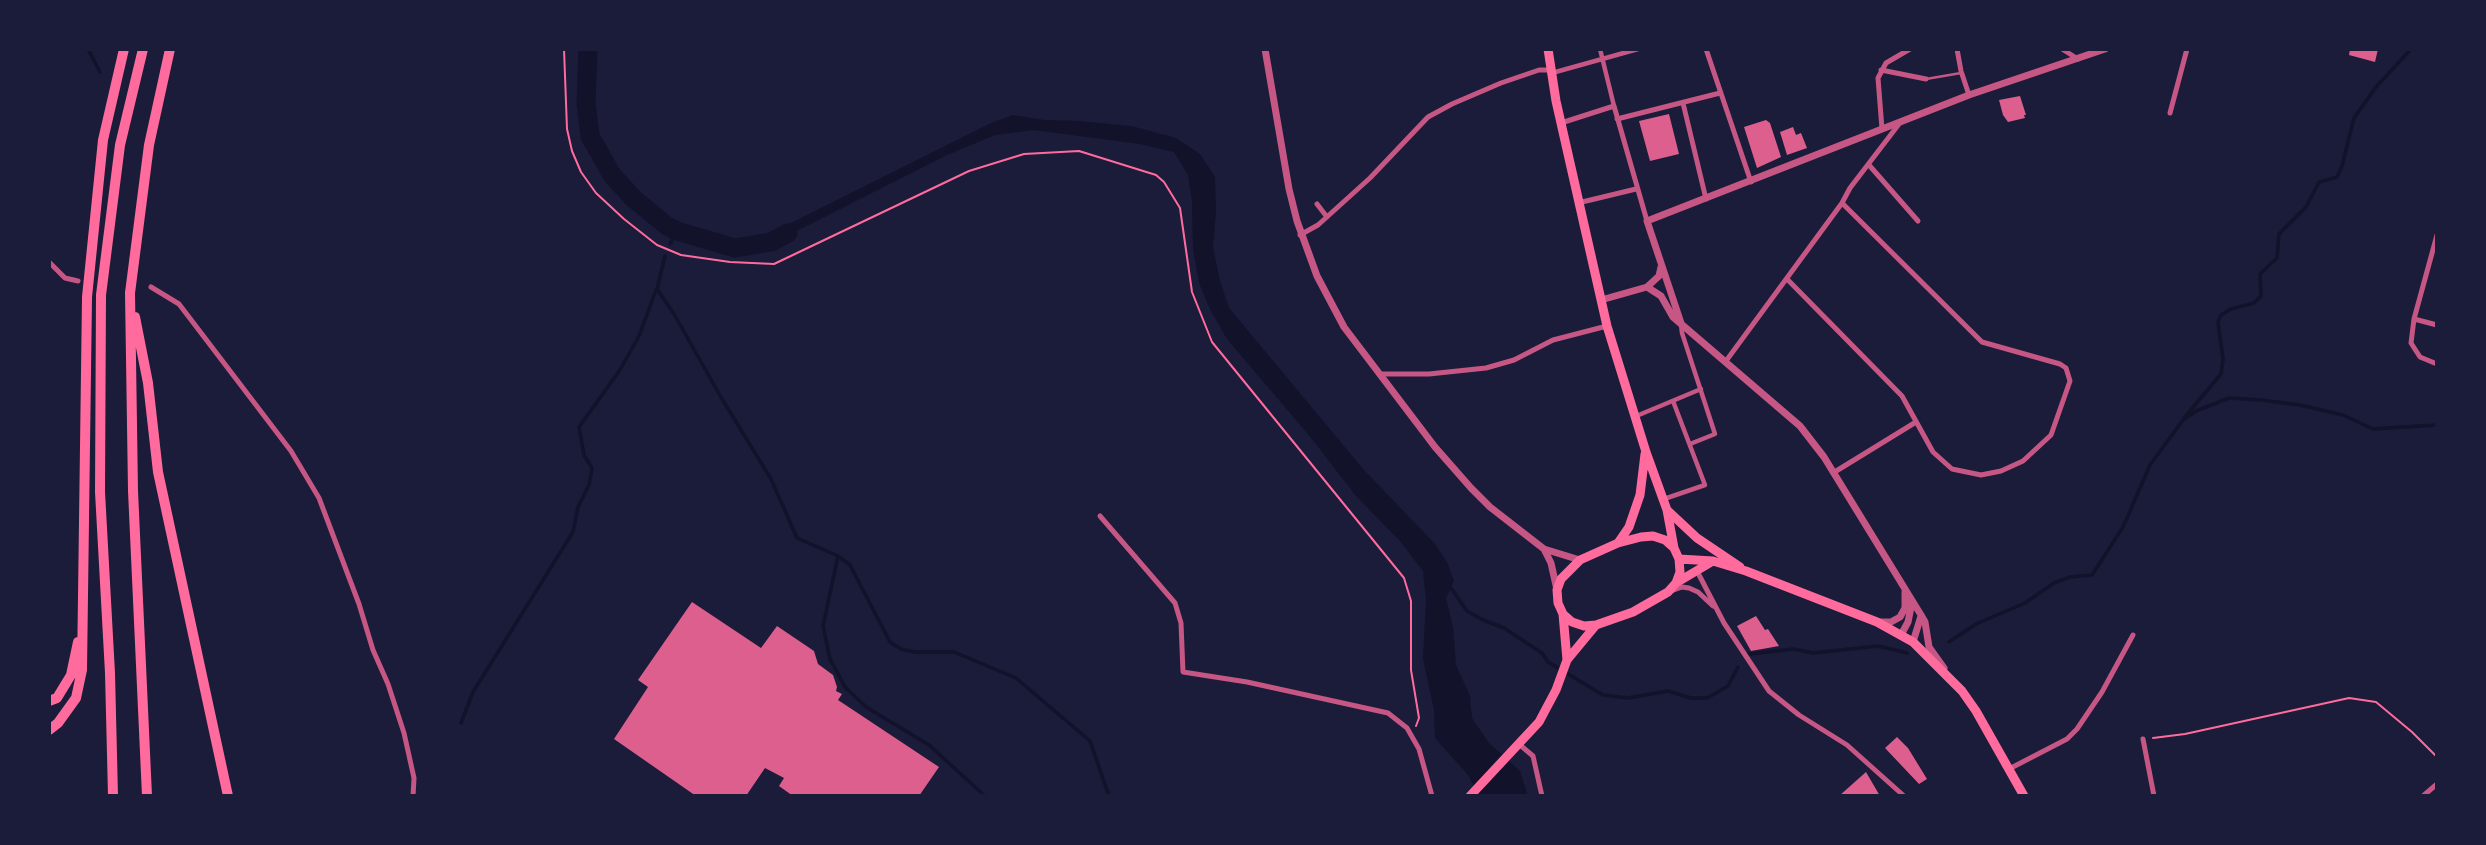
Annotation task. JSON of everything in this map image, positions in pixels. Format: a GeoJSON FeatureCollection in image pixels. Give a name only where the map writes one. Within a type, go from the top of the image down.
{"type":"FeatureCollection","features":[{"type":"Feature","properties":{"kind":"highway"},"geometry":{"type":"LineString","coordinates":[[49,730],[58,723],[76,698],[82,670],[87,297],[103,141],[124,49]]}},
{"type":"Feature","properties":{"kind":"highway"},"geometry":{"type":"LineString","coordinates":[[113,796],[110,673],[100,492],[101,295],[120,145],[143,49]]}},
{"type":"Feature","properties":{"kind":"highway"},"geometry":{"type":"LineString","coordinates":[[148,796],[133,491],[130,293],[149,145],[170,49]]}},
{"type":"Feature","properties":{"kind":"highway"},"geometry":{"type":"LineString","coordinates":[[130,293],[148,383],[163,498],[228,796]]}},
{"type":"Feature","properties":{"kind":"highway"},"geometry":{"type":"LineString","coordinates":[[49,701],[57,698],[71,675],[81,625]]}},
{"type":"Feature","properties":{"kind":"main road"},"geometry":{"type":"LineString","coordinates":[[1548,49],[1560,123],[1606,326],[1665,505],[1680,572],[1668,593],[1633,612],[1596,625],[1584,626],[1572,622],[1563,614]]}},
{"type":"Feature","properties":{"kind":"main road"},"geometry":{"type":"LineString","coordinates":[[1618,544],[1629,527],[1640,495],[1646,452]]}},
{"type":"Feature","properties":{"kind":"main road"},"geometry":{"type":"LineString","coordinates":[[1665,505],[1697,538],[1746,571]]}},
{"type":"Feature","properties":{"kind":"main road"},"geometry":{"type":"LineString","coordinates":[[1567,660],[1563,614],[1558,603],[1557,590],[1561,579],[1580,561],[1641,537],[1653,536],[1665,540],[1674,548]]}},
{"type":"Feature","properties":{"kind":"main road"},"geometry":{"type":"LineString","coordinates":[[1679,559],[1713,561],[1746,571],[1877,622],[1913,642],[1950,677],[1976,711],[2024,796]]}},
{"type":"Feature","properties":{"kind":"main road"},"geometry":{"type":"LineString","coordinates":[[1676,583],[1713,561]]}},
{"type":"Feature","properties":{"kind":"main road"},"geometry":{"type":"LineString","coordinates":[[1470,796],[1539,722],[1556,690],[1567,660],[1596,625]]}},
{"type":"Feature","properties":{"kind":"street"},"geometry":{"type":"LineString","coordinates":[[1265,49],[1289,189],[1300,234],[1329,299],[1345,327],[1435,447],[1490,507],[1544,549],[1580,561]]}},
{"type":"Feature","properties":{"kind":"street"},"geometry":{"type":"LineString","coordinates":[[1600,49],[1636,189],[1715,434],[1690,444]]}},
{"type":"Feature","properties":{"kind":"street"},"geometry":{"type":"LineString","coordinates":[[1300,234],[1318,225],[1370,178],[1428,117],[1501,83],[1539,71],[1552,71],[1638,49]]}},
{"type":"Feature","properties":{"kind":"street"},"geometry":{"type":"LineString","coordinates":[[1706,49],[1751,182]]}},
{"type":"Feature","properties":{"kind":"street"},"geometry":{"type":"LineString","coordinates":[[1882,129],[1878,78],[1886,64],[1910,49]]}},
{"type":"Feature","properties":{"kind":"street"},"geometry":{"type":"LineString","coordinates":[[1957,49],[1961,73],[1969,95]]}},
{"type":"Feature","properties":{"kind":"street"},"geometry":{"type":"LineString","coordinates":[[2062,49],[2078,59]]}},
{"type":"Feature","properties":{"kind":"street"},"geometry":{"type":"LineString","coordinates":[[1647,221],[1969,95],[2105,49]]}},
{"type":"Feature","properties":{"kind":"street"},"geometry":{"type":"LineString","coordinates":[[2169,113],[2187,49]]}},
{"type":"Feature","properties":{"kind":"street"},"geometry":{"type":"LineString","coordinates":[[1881,70],[1926,79]]}},
{"type":"Feature","properties":{"kind":"street"},"geometry":{"type":"LineString","coordinates":[[1617,119],[1720,93]]}},
{"type":"Feature","properties":{"kind":"street"},"geometry":{"type":"LineString","coordinates":[[1683,103],[1706,199]]}},
{"type":"Feature","properties":{"kind":"street"},"geometry":{"type":"LineString","coordinates":[[1560,123],[1614,106]]}},
{"type":"Feature","properties":{"kind":"street"},"geometry":{"type":"LineString","coordinates":[[1726,361],[1900,122]]}},
{"type":"Feature","properties":{"kind":"street"},"geometry":{"type":"LineString","coordinates":[[1869,164],[1918,221]]}},
{"type":"Feature","properties":{"kind":"street"},"geometry":{"type":"LineString","coordinates":[[1578,203],[1636,189]]}},
{"type":"Feature","properties":{"kind":"street"},"geometry":{"type":"LineString","coordinates":[[1787,279],[1902,396],[1933,452],[1952,469],[1981,475],[2001,471],[2027,457],[2055,429],[2070,381],[2066,368],[2060,363],[1982,342],[1842,203]]}},
{"type":"Feature","properties":{"kind":"street"},"geometry":{"type":"LineString","coordinates":[[1317,204],[1327,217]]}},
{"type":"Feature","properties":{"kind":"street"},"geometry":{"type":"LineString","coordinates":[[2437,238],[2414,319],[2411,343],[2420,357],[2437,364]]}},
{"type":"Feature","properties":{"kind":"street"},"geometry":{"type":"LineString","coordinates":[[49,262],[65,278],[78,281]]}},
{"type":"Feature","properties":{"kind":"street"},"geometry":{"type":"LineString","coordinates":[[1601,300],[1647,287],[1659,276],[1661,267]]}},
{"type":"Feature","properties":{"kind":"street"},"geometry":{"type":"LineString","coordinates":[[151,287],[179,304],[291,451],[319,498],[404,733],[414,778],[413,796]]}},
{"type":"Feature","properties":{"kind":"street"},"geometry":{"type":"LineString","coordinates":[[1647,287],[1661,296],[1673,317],[1800,426],[1833,473],[1921,615],[1925,622],[1929,647],[1950,677]]}},
{"type":"Feature","properties":{"kind":"street"},"geometry":{"type":"LineString","coordinates":[[2414,319],[2437,325]]}},
{"type":"Feature","properties":{"kind":"street"},"geometry":{"type":"LineString","coordinates":[[1379,374],[1429,374],[1478,369],[1514,360],[1553,340],[1606,326]]}},
{"type":"Feature","properties":{"kind":"street"},"geometry":{"type":"LineString","coordinates":[[1634,417],[1701,389]]}},
{"type":"Feature","properties":{"kind":"street"},"geometry":{"type":"LineString","coordinates":[[1665,505],[1705,485],[1673,401]]}},
{"type":"Feature","properties":{"kind":"street"},"geometry":{"type":"LineString","coordinates":[[1833,473],[1916,422]]}},
{"type":"Feature","properties":{"kind":"street"},"geometry":{"type":"LineString","coordinates":[[1100,516],[1175,603],[1181,623],[1183,672],[1247,682],[1388,713],[1407,728],[1419,749],[1432,796]]}},
{"type":"Feature","properties":{"kind":"street"},"geometry":{"type":"LineString","coordinates":[[1544,549],[1551,563],[1557,590]]}},
{"type":"Feature","properties":{"kind":"street"},"geometry":{"type":"LineString","coordinates":[[1697,571],[1717,610],[1769,691],[1799,715],[1847,745],[1904,796]]}},
{"type":"Feature","properties":{"kind":"street"},"geometry":{"type":"LineString","coordinates":[[1668,593],[1682,587],[1689,588],[1698,592],[1717,610]]}},
{"type":"Feature","properties":{"kind":"street"},"geometry":{"type":"LineString","coordinates":[[1877,622],[1891,622],[1900,617],[1905,608],[1905,591]]}},
{"type":"Feature","properties":{"kind":"street"},"geometry":{"type":"LineString","coordinates":[[1901,635],[1908,622],[1911,607],[1905,591]]}},
{"type":"Feature","properties":{"kind":"street"},"geometry":{"type":"LineString","coordinates":[[1913,642],[1921,615]]}},
{"type":"Feature","properties":{"kind":"street"},"geometry":{"type":"LineString","coordinates":[[2009,769],[2067,739],[2077,729],[2102,692],[2133,635]]}},
{"type":"Feature","properties":{"kind":"street"},"geometry":{"type":"LineString","coordinates":[[2143,739],[2151,796]]}},
{"type":"Feature","properties":{"kind":"street"},"geometry":{"type":"LineString","coordinates":[[1520,745],[1533,757],[1542,796]]}},
{"type":"Feature","properties":{"kind":"street"},"geometry":{"type":"LineString","coordinates":[[2424,796],[2437,784]]}},
{"type":"Feature","properties":{"kind":"lane"},"geometry":{"type":"LineString","coordinates":[[1926,79],[1961,73]]}},
{"type":"Feature","properties":{"kind":"path"},"geometry":{"type":"LineString","coordinates":[[564,49],[567,129],[580,172],[596,193],[624,219],[657,245],[681,255],[730,262],[774,264],[969,171],[1024,154],[1079,151],[1156,175],[1164,182],[1180,208],[1192,292],[1212,342],[1404,578],[1412,601],[1411,670],[1419,718],[1412,737]]}},
{"type":"Feature","properties":{"kind":"path"},"geometry":{"type":"LineString","coordinates":[[2143,739],[2185,734],[2348,698],[2376,702],[2437,757]]}},
{"type":"Feature","properties":{"kind":"shaded area"},"geometry":{"type":"Polygon","coordinates":[[[1013,115],[1044,120],[1131,126],[1176,138],[1200,154],[1215,177],[1213,247],[1229,308],[1363,469],[1435,544],[1447,562],[1454,581],[1446,598],[1453,627],[1456,665],[1470,696],[1472,718],[1489,743],[1520,771],[1528,796],[1479,796],[1468,775],[1435,738],[1434,710],[1423,659],[1426,601],[1423,571],[1399,540],[1356,496],[1312,439],[1227,339],[1199,283],[1193,249],[1192,201],[1188,175],[1174,152],[1140,144],[1034,130],[995,135],[945,156],[767,246],[763,237],[989,124],[1013,115]]]}},
{"type":"Feature","properties":{"kind":"building"},"geometry":{"type":"Polygon","coordinates":[[[2350,49],[2378,49],[2375,62],[2349,55],[2350,49]]]}},
{"type":"Feature","properties":{"kind":"building"},"geometry":{"type":"Polygon","coordinates":[[[2020,96],[2025,118],[2008,122],[1999,100],[2020,96]]]}},
{"type":"Feature","properties":{"kind":"building"},"geometry":{"type":"Polygon","coordinates":[[[1669,114],[1679,154],[1650,161],[1639,121],[1669,114]]]}},
{"type":"Feature","properties":{"kind":"building"},"geometry":{"type":"Polygon","coordinates":[[[1766,120],[1770,123],[1781,157],[1757,168],[1744,127],[1766,120]]]}},
{"type":"Feature","properties":{"kind":"building"},"geometry":{"type":"Polygon","coordinates":[[[1793,127],[1796,135],[1801,133],[1807,148],[1787,155],[1780,132],[1793,127]]]}},
{"type":"Feature","properties":{"kind":"building"},"geometry":{"type":"Polygon","coordinates":[[[692,602],[761,648],[777,626],[814,651],[818,664],[833,675],[836,691],[842,694],[838,700],[939,767],[919,796],[793,796],[779,786],[784,778],[765,768],[746,796],[696,796],[614,739],[648,687],[638,680],[692,602]]]}},
{"type":"Feature","properties":{"kind":"building"},"geometry":{"type":"Polygon","coordinates":[[[1756,616],[1779,646],[1751,651],[1737,626],[1756,616]]]}},
{"type":"Feature","properties":{"kind":"building"},"geometry":{"type":"Polygon","coordinates":[[[1897,737],[1908,748],[1927,779],[1919,784],[1885,748],[1897,737]]]}},
{"type":"Feature","properties":{"kind":"building"},"geometry":{"type":"Polygon","coordinates":[[[1866,772],[1880,796],[1839,796],[1866,772]]]}},
{"type":"Feature","properties":{"kind":"waterway"},"geometry":{"type":"LineString","coordinates":[[88,49],[100,72]]}},
{"type":"Feature","properties":{"kind":"waterway"},"geometry":{"type":"LineString","coordinates":[[588,49],[586,103],[590,136],[612,175],[633,198],[677,231],[735,248],[771,242],[788,233]]}},
{"type":"Feature","properties":{"kind":"waterway"},"geometry":{"type":"LineString","coordinates":[[2184,418],[2221,374],[2223,359],[2218,322],[2221,315],[2231,309],[2254,303],[2261,296],[2260,274],[2277,258],[2279,234],[2306,207],[2319,182],[2337,177],[2354,118],[2376,87],[2411,49]]}},
{"type":"Feature","properties":{"kind":"waterway"},"geometry":{"type":"LineString","coordinates":[[670,244],[677,231]]}},
{"type":"Feature","properties":{"kind":"waterway"},"geometry":{"type":"LineString","coordinates":[[665,256],[657,289],[771,479],[797,538],[838,556],[850,565],[890,642],[901,649],[915,652],[954,652],[1016,678],[1090,741],[1109,796]]}},
{"type":"Feature","properties":{"kind":"waterway"},"geometry":{"type":"LineString","coordinates":[[461,723],[473,692],[573,532],[578,507],[589,485],[592,468],[584,455],[579,427],[620,370],[639,336],[656,290]]}},
{"type":"Feature","properties":{"kind":"waterway"},"geometry":{"type":"LineString","coordinates":[[1949,642],[1976,624],[2025,603],[2054,583],[2070,577],[2092,575],[2123,527],[2150,465],[2183,420],[2196,411],[2229,398],[2300,405],[2343,415],[2373,429],[2437,425]]}},
{"type":"Feature","properties":{"kind":"waterway"},"geometry":{"type":"LineString","coordinates":[[838,556],[823,626],[830,659],[845,687],[866,707],[929,745],[985,796]]}},
{"type":"Feature","properties":{"kind":"waterway"},"geometry":{"type":"LineString","coordinates":[[1449,585],[1467,611],[1504,628],[1542,653],[1548,662],[1603,695],[1628,698],[1668,691],[1691,698],[1707,698],[1728,686],[1738,667]]}},
{"type":"Feature","properties":{"kind":"waterway"},"geometry":{"type":"LineString","coordinates":[[1749,654],[1794,649],[1813,653],[1878,646],[1907,653]]}}]}
